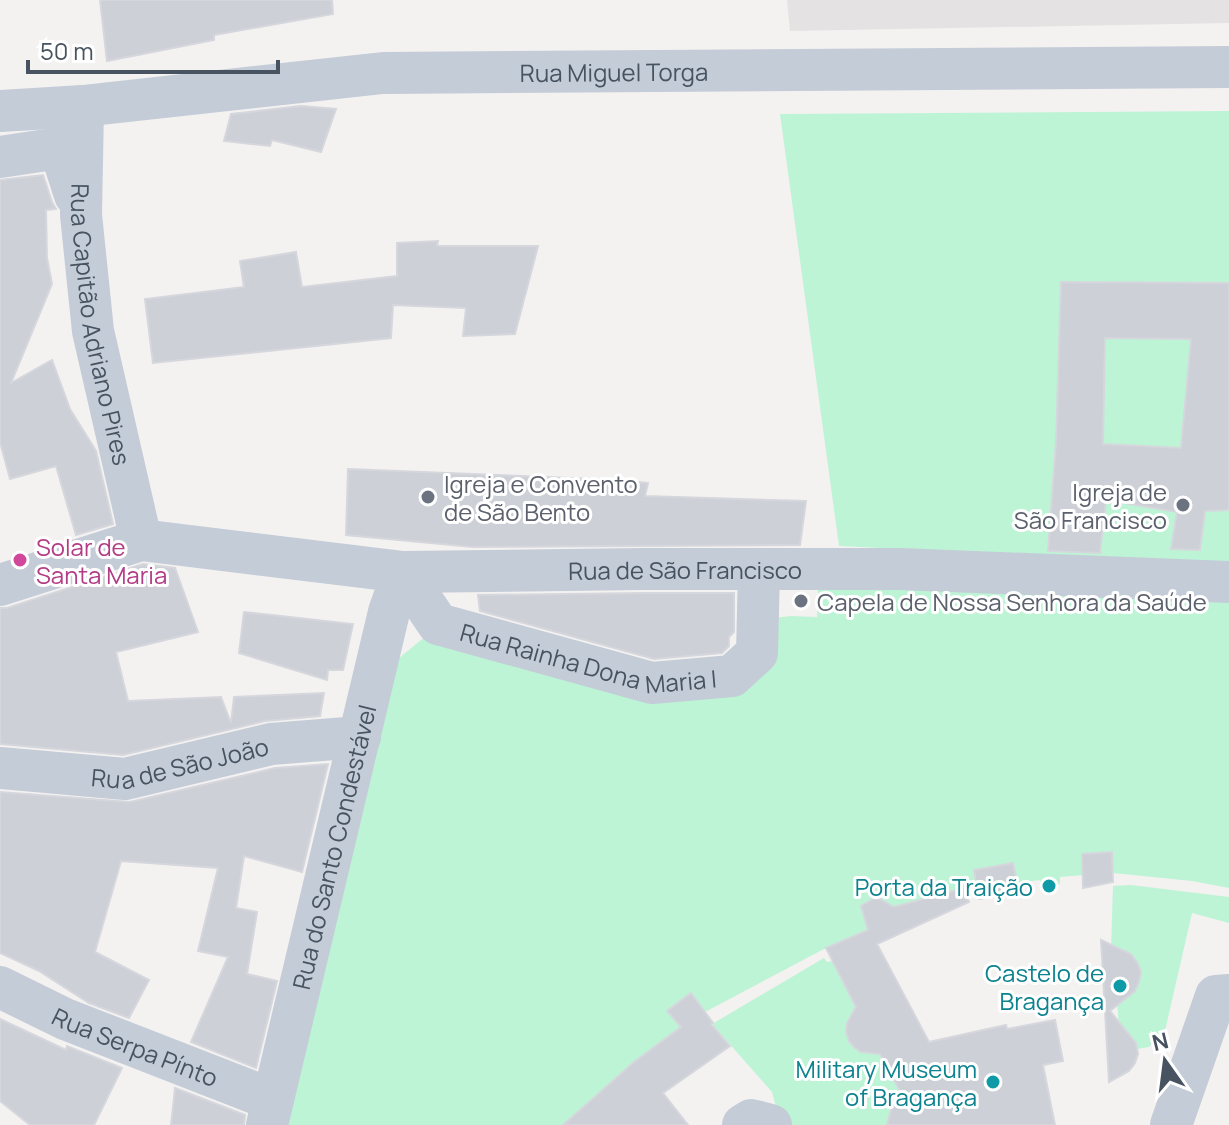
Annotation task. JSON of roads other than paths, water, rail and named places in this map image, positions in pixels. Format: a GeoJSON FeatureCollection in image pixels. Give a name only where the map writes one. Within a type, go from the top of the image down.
{"type":"FeatureCollection","features":[{"type":"Feature","properties":{"kind":"street","name":"Rua Miguel Torga"},"geometry":{"type":"LineString","coordinates":[[0,111],[83,106],[383,73],[1229,67]]}},
{"type":"Feature","properties":{"kind":"street","name":"Rua Capitão Adriano Pires"},"geometry":{"type":"LineString","coordinates":[[83,106],[81,215],[93,331],[141,540]]}},
{"type":"Feature","properties":{"kind":"street"},"geometry":{"type":"LineString","coordinates":[[0,157],[60,148],[81,215]]}},
{"type":"Feature","properties":{"kind":"street"},"geometry":{"type":"LineString","coordinates":[[0,585],[141,540]]}},
{"type":"Feature","properties":{"kind":"street","name":"Rua de São Francisco"},"geometry":{"type":"LineString","coordinates":[[141,540],[403,572],[900,569],[1229,582]]}},
{"type":"Feature","properties":{"kind":"street","name":"Rua Rainha Dona Maria I"},"geometry":{"type":"LineString","coordinates":[[403,572],[438,624],[652,683],[732,676],[757,653],[759,569]]}},
{"type":"Feature","properties":{"kind":"street","name":"Rua do Santo Condestável"},"geometry":{"type":"LineString","coordinates":[[270,1112],[389,612],[403,572]]}},
{"type":"Feature","properties":{"kind":"street","name":"Rua de São João"},"geometry":{"type":"LineString","coordinates":[[0,768],[125,779],[271,744],[360,737]]}},
{"type":"Feature","properties":{"kind":"street","name":"Rua Serpa Pínto"},"geometry":{"type":"LineString","coordinates":[[0,987],[270,1112]]}},
{"type":"Feature","properties":{"kind":"street"},"geometry":{"type":"LineString","coordinates":[[1171,1125],[1216,996],[1229,995]]}},
{"type":"Feature","properties":{"kind":"street"},"geometry":{"type":"LineString","coordinates":[[743,1125],[751,1120],[771,1125]]}},
{"type":"Feature","properties":{"kind":"place","name":"Igreja e Convento de São Bento"},"geometry":{"type":"Point","coordinates":[428,497]}},
{"type":"Feature","properties":{"kind":"place","name":"Igreja de São Francisco"},"geometry":{"type":"Point","coordinates":[1183,505]}},
{"type":"Feature","properties":{"kind":"place","name":"Solar de Santa Maria"},"geometry":{"type":"Point","coordinates":[20,560]}},
{"type":"Feature","properties":{"kind":"place","name":"Capela de Nossa Senhora da Saúde"},"geometry":{"type":"Point","coordinates":[801,601]}},
{"type":"Feature","properties":{"kind":"place","name":"Porta da Traição"},"geometry":{"type":"Point","coordinates":[1049,886]}},
{"type":"Feature","properties":{"kind":"place","name":"Castelo de Bragança"},"geometry":{"type":"Point","coordinates":[1120,986]}},
{"type":"Feature","properties":{"kind":"place","name":"Military Museum of Bragança"},"geometry":{"type":"Point","coordinates":[993,1082]}}]}
